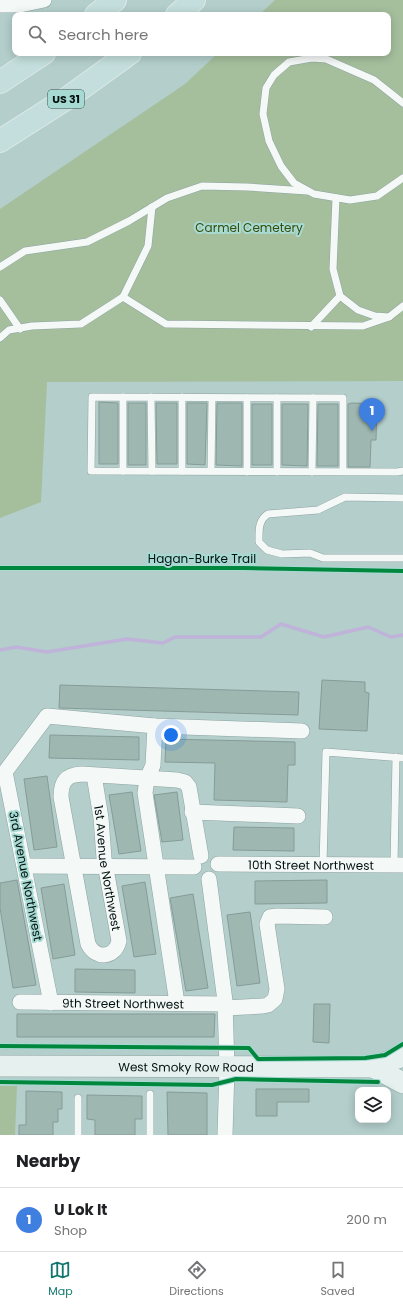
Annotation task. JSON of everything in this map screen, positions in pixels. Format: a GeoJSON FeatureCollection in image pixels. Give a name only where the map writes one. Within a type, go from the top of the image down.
{"type":"FeatureCollection","features":[{"type":"Feature","properties":{"kind":"highway"},"geometry":{"type":"LineString","coordinates":[[100,12],[115,0]]}},
{"type":"Feature","properties":{"kind":"highway"},"geometry":{"type":"LineString","coordinates":[[180,12],[194,0]]}},
{"type":"Feature","properties":{"kind":"highway"},"geometry":{"type":"LineString","coordinates":[[0,82],[39,56]]}},
{"type":"Feature","properties":{"kind":"highway","name":"US 31"},"geometry":{"type":"LineString","coordinates":[[0,142],[69,97],[126,56]]}},
{"type":"Feature","properties":{"kind":"street"},"geometry":{"type":"LineString","coordinates":[[0,5],[20,5],[44,0]]}},
{"type":"Feature","properties":{"kind":"street","name":"3rd Avenue Northwest"},"geometry":{"type":"LineString","coordinates":[[51,1003],[25,866],[5,772],[47,716],[155,726]]}},
{"type":"Feature","properties":{"kind":"street"},"geometry":{"type":"LineString","coordinates":[[177,1003],[145,793],[147,778],[153,765],[155,726],[302,731]]}},
{"type":"Feature","properties":{"kind":"street","name":"1st Avenue Northwest"},"geometry":{"type":"LineString","coordinates":[[75,774],[94,775],[105,866],[120,941],[114,952],[104,955],[94,952],[88,944],[61,797],[61,789],[65,779],[75,774]]}},
{"type":"Feature","properties":{"kind":"street"},"geometry":{"type":"LineString","coordinates":[[25,866],[155,866],[197,861],[207,855],[213,857],[218,864],[217,873],[209,879],[198,877],[197,861],[189,787],[185,782],[94,775]]}},
{"type":"Feature","properties":{"kind":"street"},"geometry":{"type":"LineString","coordinates":[[192,812],[298,816]]}},
{"type":"Feature","properties":{"kind":"street","name":"10th Street Northwest"},"geometry":{"type":"LineString","coordinates":[[218,864],[399,865]]}},
{"type":"Feature","properties":{"kind":"street"},"geometry":{"type":"LineString","coordinates":[[209,879],[226,1006],[227,1068],[225,1135]]}},
{"type":"Feature","properties":{"kind":"street","name":"9th Street Northwest"},"geometry":{"type":"LineString","coordinates":[[20,1002],[177,1003],[226,1006],[268,1005],[275,999],[277,989],[267,924],[270,917],[325,917]]}},
{"type":"Feature","properties":{"kind":"street","name":"West Smoky Row Road"},"geometry":{"type":"LineString","coordinates":[[0,1066],[227,1068],[373,1067],[403,1056]]}},
{"type":"Feature","properties":{"kind":"street"},"geometry":{"type":"LineString","coordinates":[[403,1060],[401,1072],[403,1082]]}},
{"type":"Feature","properties":{"kind":"street","name":"West Smoky Row Road"},"geometry":{"type":"LineString","coordinates":[[373,1067],[403,1082]]}},
{"type":"Feature","properties":{"kind":"lane"},"geometry":{"type":"LineString","coordinates":[[403,103],[374,80],[326,59],[312,58],[289,62],[274,75],[266,88],[263,114],[269,141],[281,166],[294,183],[314,194],[350,200],[377,196],[403,178]]}},
{"type":"Feature","properties":{"kind":"lane"},"geometry":{"type":"LineString","coordinates":[[0,267],[25,251],[87,242],[152,208],[167,198],[202,186],[309,191]]}},
{"type":"Feature","properties":{"kind":"lane"},"geometry":{"type":"LineString","coordinates":[[336,198],[333,269],[340,296],[358,310],[375,316],[389,317]]}},
{"type":"Feature","properties":{"kind":"lane"},"geometry":{"type":"LineString","coordinates":[[0,338],[9,330],[20,328],[82,324],[123,297],[148,246],[152,208]]}},
{"type":"Feature","properties":{"kind":"lane"},"geometry":{"type":"LineString","coordinates":[[311,327],[340,296]]}},
{"type":"Feature","properties":{"kind":"lane"},"geometry":{"type":"LineString","coordinates":[[123,297],[166,324],[311,327],[363,326],[389,317],[403,306]]}},
{"type":"Feature","properties":{"kind":"lane"},"geometry":{"type":"LineString","coordinates":[[0,300],[20,328]]}},
{"type":"Feature","properties":{"kind":"lane"},"geometry":{"type":"LineString","coordinates":[[343,472],[343,398],[92,397],[91,471],[247,472],[277,472],[312,472],[343,472],[396,472],[403,471]]}},
{"type":"Feature","properties":{"kind":"lane"},"geometry":{"type":"LineString","coordinates":[[123,397],[123,471]]}},
{"type":"Feature","properties":{"kind":"lane"},"geometry":{"type":"LineString","coordinates":[[151,397],[152,471]]}},
{"type":"Feature","properties":{"kind":"lane"},"geometry":{"type":"LineString","coordinates":[[182,397],[182,471]]}},
{"type":"Feature","properties":{"kind":"lane"},"geometry":{"type":"LineString","coordinates":[[211,471],[212,398]]}},
{"type":"Feature","properties":{"kind":"lane"},"geometry":{"type":"LineString","coordinates":[[247,398],[247,472]]}},
{"type":"Feature","properties":{"kind":"lane"},"geometry":{"type":"LineString","coordinates":[[277,398],[277,472]]}},
{"type":"Feature","properties":{"kind":"lane"},"geometry":{"type":"LineString","coordinates":[[312,472],[313,398]]}},
{"type":"Feature","properties":{"kind":"lane"},"geometry":{"type":"LineString","coordinates":[[403,498],[344,497],[318,510],[268,514],[260,523],[259,542],[267,550],[282,554],[310,553],[323,558],[403,558]]}},
{"type":"Feature","properties":{"kind":"lane"},"geometry":{"type":"LineString","coordinates":[[323,865],[326,752],[400,757],[399,865]]}},
{"type":"Feature","properties":{"kind":"lane"},"geometry":{"type":"LineString","coordinates":[[150,1094],[150,1135]]}},
{"type":"Feature","properties":{"kind":"lane"},"geometry":{"type":"LineString","coordinates":[[78,1098],[78,1135]]}},
{"type":"Feature","properties":{"kind":"green space","name":"Carmel Cemetery"},"geometry":{"type":"Polygon","coordinates":[[[275,0],[403,0],[403,381],[47,382],[41,502],[0,518],[0,209],[185,84],[215,56],[391,56],[391,12],[262,12],[275,0]]]}},
{"type":"Feature","properties":{"kind":"green space"},"geometry":{"type":"Polygon","coordinates":[[[0,1086],[17,1086],[15,1135],[0,1135],[0,1086]]]}},
{"type":"Feature","properties":{"kind":"building"},"geometry":{"type":"Polygon","coordinates":[[[99,402],[118,403],[118,464],[99,464],[99,402]]]}},
{"type":"Feature","properties":{"kind":"building"},"geometry":{"type":"Polygon","coordinates":[[[128,403],[146,403],[146,465],[128,465],[128,403]]]}},
{"type":"Feature","properties":{"kind":"building"},"geometry":{"type":"Polygon","coordinates":[[[156,403],[177,403],[177,464],[157,464],[156,403]]]}},
{"type":"Feature","properties":{"kind":"building"},"geometry":{"type":"Polygon","coordinates":[[[187,403],[207,403],[205,465],[187,464],[187,403]]]}},
{"type":"Feature","properties":{"kind":"building"},"geometry":{"type":"Polygon","coordinates":[[[217,403],[242,403],[242,466],[216,465],[217,403]]]}},
{"type":"Feature","properties":{"kind":"building"},"geometry":{"type":"Polygon","coordinates":[[[252,404],[272,404],[272,465],[252,465],[252,404]]]}},
{"type":"Feature","properties":{"kind":"building"},"geometry":{"type":"Polygon","coordinates":[[[282,404],[308,404],[307,466],[282,465],[282,404]]]}},
{"type":"Feature","properties":{"kind":"building"},"geometry":{"type":"Polygon","coordinates":[[[318,404],[338,404],[338,466],[317,466],[318,404]]]}},
{"type":"Feature","properties":{"kind":"building"},"geometry":{"type":"Polygon","coordinates":[[[348,404],[377,404],[376,440],[371,440],[370,467],[348,467],[348,404]]]}},
{"type":"Feature","properties":{"kind":"building"},"geometry":{"type":"Polygon","coordinates":[[[322,680],[365,682],[365,692],[369,693],[367,731],[319,729],[322,680]]]}},
{"type":"Feature","properties":{"kind":"building"},"geometry":{"type":"Polygon","coordinates":[[[60,685],[299,692],[298,715],[59,708],[60,685]]]}},
{"type":"Feature","properties":{"kind":"building"},"geometry":{"type":"Polygon","coordinates":[[[50,735],[139,737],[139,760],[49,758],[50,735]]]}},
{"type":"Feature","properties":{"kind":"building"},"geometry":{"type":"Polygon","coordinates":[[[166,739],[295,742],[295,765],[288,765],[287,802],[214,800],[215,763],[165,762],[166,739]]]}},
{"type":"Feature","properties":{"kind":"building"},"geometry":{"type":"Polygon","coordinates":[[[47,776],[57,847],[34,850],[24,779],[47,776]]]}},
{"type":"Feature","properties":{"kind":"building"},"geometry":{"type":"Polygon","coordinates":[[[132,792],[141,851],[119,854],[109,795],[132,792]]]}},
{"type":"Feature","properties":{"kind":"building"},"geometry":{"type":"Polygon","coordinates":[[[177,792],[183,840],[162,842],[154,795],[177,792]]]}},
{"type":"Feature","properties":{"kind":"building"},"geometry":{"type":"Polygon","coordinates":[[[234,827],[294,828],[294,851],[233,850],[234,827]]]}},
{"type":"Feature","properties":{"kind":"building"},"geometry":{"type":"Polygon","coordinates":[[[17,880],[36,985],[13,988],[0,908],[0,883],[17,880]]]}},
{"type":"Feature","properties":{"kind":"building"},"geometry":{"type":"Polygon","coordinates":[[[327,880],[327,903],[255,904],[255,881],[327,880]]]}},
{"type":"Feature","properties":{"kind":"building"},"geometry":{"type":"Polygon","coordinates":[[[145,882],[156,954],[134,957],[122,886],[145,882]]]}},
{"type":"Feature","properties":{"kind":"building"},"geometry":{"type":"Polygon","coordinates":[[[64,884],[75,955],[53,959],[41,888],[64,884]]]}},
{"type":"Feature","properties":{"kind":"building"},"geometry":{"type":"Polygon","coordinates":[[[193,894],[208,988],[186,991],[170,898],[193,894]]]}},
{"type":"Feature","properties":{"kind":"building"},"geometry":{"type":"Polygon","coordinates":[[[250,912],[260,983],[237,986],[227,915],[250,912]]]}},
{"type":"Feature","properties":{"kind":"building"},"geometry":{"type":"Polygon","coordinates":[[[75,969],[135,970],[135,993],[75,992],[75,969]]]}},
{"type":"Feature","properties":{"kind":"building"},"geometry":{"type":"Polygon","coordinates":[[[314,1004],[330,1004],[329,1043],[313,1042],[314,1004]]]}},
{"type":"Feature","properties":{"kind":"building"},"geometry":{"type":"Polygon","coordinates":[[[17,1014],[215,1014],[214,1037],[17,1037],[17,1014]]]}},
{"type":"Feature","properties":{"kind":"building"},"geometry":{"type":"Polygon","coordinates":[[[256,1089],[309,1089],[309,1102],[277,1102],[277,1116],[256,1116],[256,1089]]]}},
{"type":"Feature","properties":{"kind":"building"},"geometry":{"type":"Polygon","coordinates":[[[26,1091],[62,1092],[62,1109],[58,1109],[58,1122],[53,1122],[53,1135],[19,1135],[19,1125],[26,1125],[26,1091]]]}},
{"type":"Feature","properties":{"kind":"building"},"geometry":{"type":"Polygon","coordinates":[[[167,1092],[207,1093],[207,1135],[168,1135],[167,1092]]]}},
{"type":"Feature","properties":{"kind":"building"},"geometry":{"type":"Polygon","coordinates":[[[87,1095],[142,1096],[142,1119],[135,1119],[135,1135],[95,1135],[95,1120],[87,1119],[87,1095]]]}},
{"type":"Feature","properties":{"kind":"waterway"},"geometry":{"type":"LineString","coordinates":[[0,650],[16,647],[47,652],[127,639],[163,643],[175,637],[261,637],[281,624],[324,637],[368,627],[391,637],[403,635]]}},
{"type":"Feature","properties":{"kind":"cycle path","name":"Hagan-Burke Trail"},"geometry":{"type":"LineString","coordinates":[[0,568],[244,568],[403,571]]}},
{"type":"Feature","properties":{"kind":"cycle path"},"geometry":{"type":"LineString","coordinates":[[0,1046],[249,1048],[258,1059],[365,1058],[385,1055],[403,1044]]}},
{"type":"Feature","properties":{"kind":"cycle path"},"geometry":{"type":"LineString","coordinates":[[0,1082],[212,1085],[236,1079],[378,1082]]}},
{"type":"Feature","properties":{"kind":"place","name":"U Lok It"},"geometry":{"type":"Point","coordinates":[372,431]}}]}
